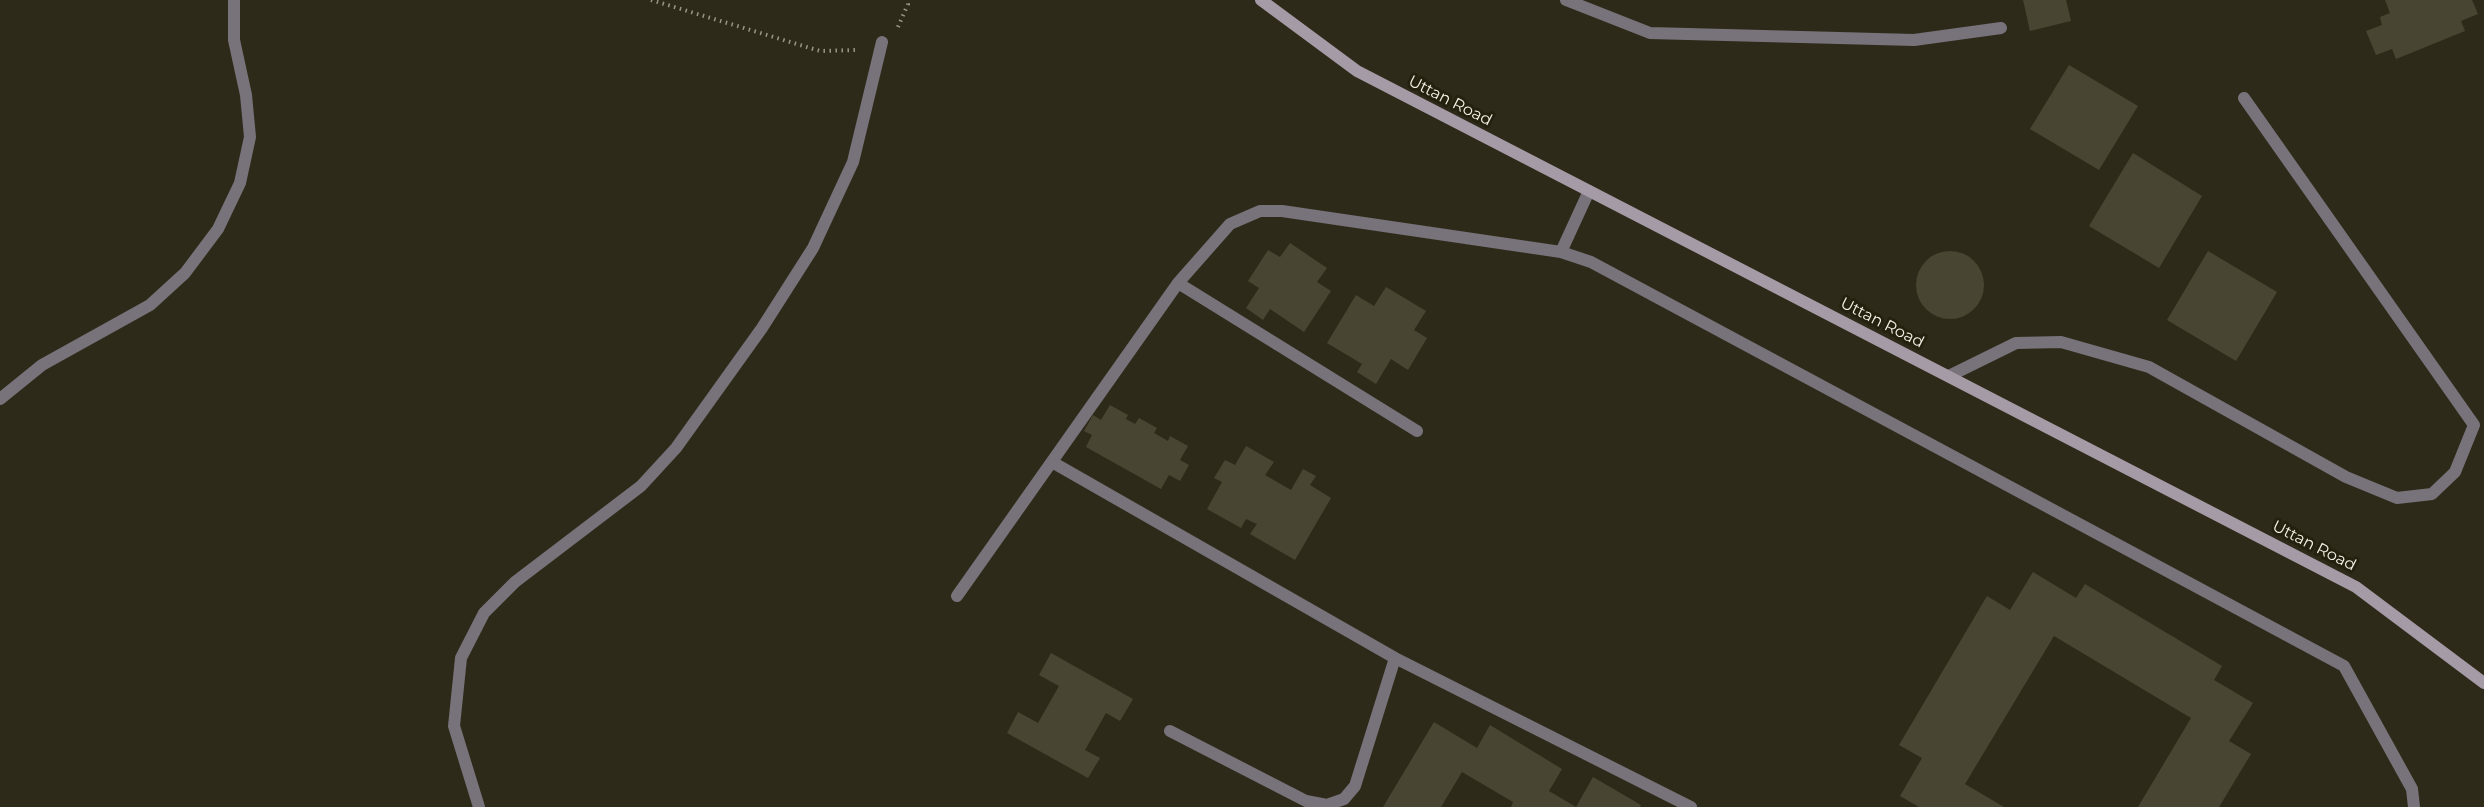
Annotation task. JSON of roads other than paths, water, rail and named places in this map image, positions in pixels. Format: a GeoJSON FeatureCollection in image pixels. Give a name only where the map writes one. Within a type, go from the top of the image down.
{"type":"FeatureCollection","features":[{"type":"Feature","properties":{"kind":"main road","name":"Uttan Road"},"geometry":{"type":"LineString","coordinates":[[1261,0],[1357,71],[2356,587],[2484,684]]}},
{"type":"Feature","properties":{"kind":"lane"},"geometry":{"type":"LineString","coordinates":[[0,399],[42,364],[150,305],[185,273],[218,229],[240,183],[250,137],[246,95],[234,40],[234,0]]}},
{"type":"Feature","properties":{"kind":"lane"},"geometry":{"type":"LineString","coordinates":[[1566,0],[1650,33],[1914,40],[2001,28]]}},
{"type":"Feature","properties":{"kind":"lane"},"geometry":{"type":"LineString","coordinates":[[479,807],[454,726],[461,658],[484,613],[515,582],[641,486],[676,448],[762,328],[813,248],[853,162],[882,42]]}},
{"type":"Feature","properties":{"kind":"lane"},"geometry":{"type":"LineString","coordinates":[[1949,376],[2016,343],[2061,342],[2149,367],[2346,477],[2397,498],[2432,494],[2455,472],[2474,425],[2244,98]]}},
{"type":"Feature","properties":{"kind":"lane"},"geometry":{"type":"LineString","coordinates":[[1561,252],[1588,191]]}},
{"type":"Feature","properties":{"kind":"lane"},"geometry":{"type":"LineString","coordinates":[[957,596],[1178,283],[1230,225],[1260,211],[1282,210],[1561,252],[1601,267],[2344,666],[2412,789],[2414,807]]}},
{"type":"Feature","properties":{"kind":"lane"},"geometry":{"type":"LineString","coordinates":[[1178,283],[1417,431]]}},
{"type":"Feature","properties":{"kind":"lane"},"geometry":{"type":"LineString","coordinates":[[1052,462],[1395,658],[1690,807]]}},
{"type":"Feature","properties":{"kind":"lane"},"geometry":{"type":"LineString","coordinates":[[1170,731],[1306,801],[1327,805],[1344,799],[1355,786],[1395,658]]}}]}
